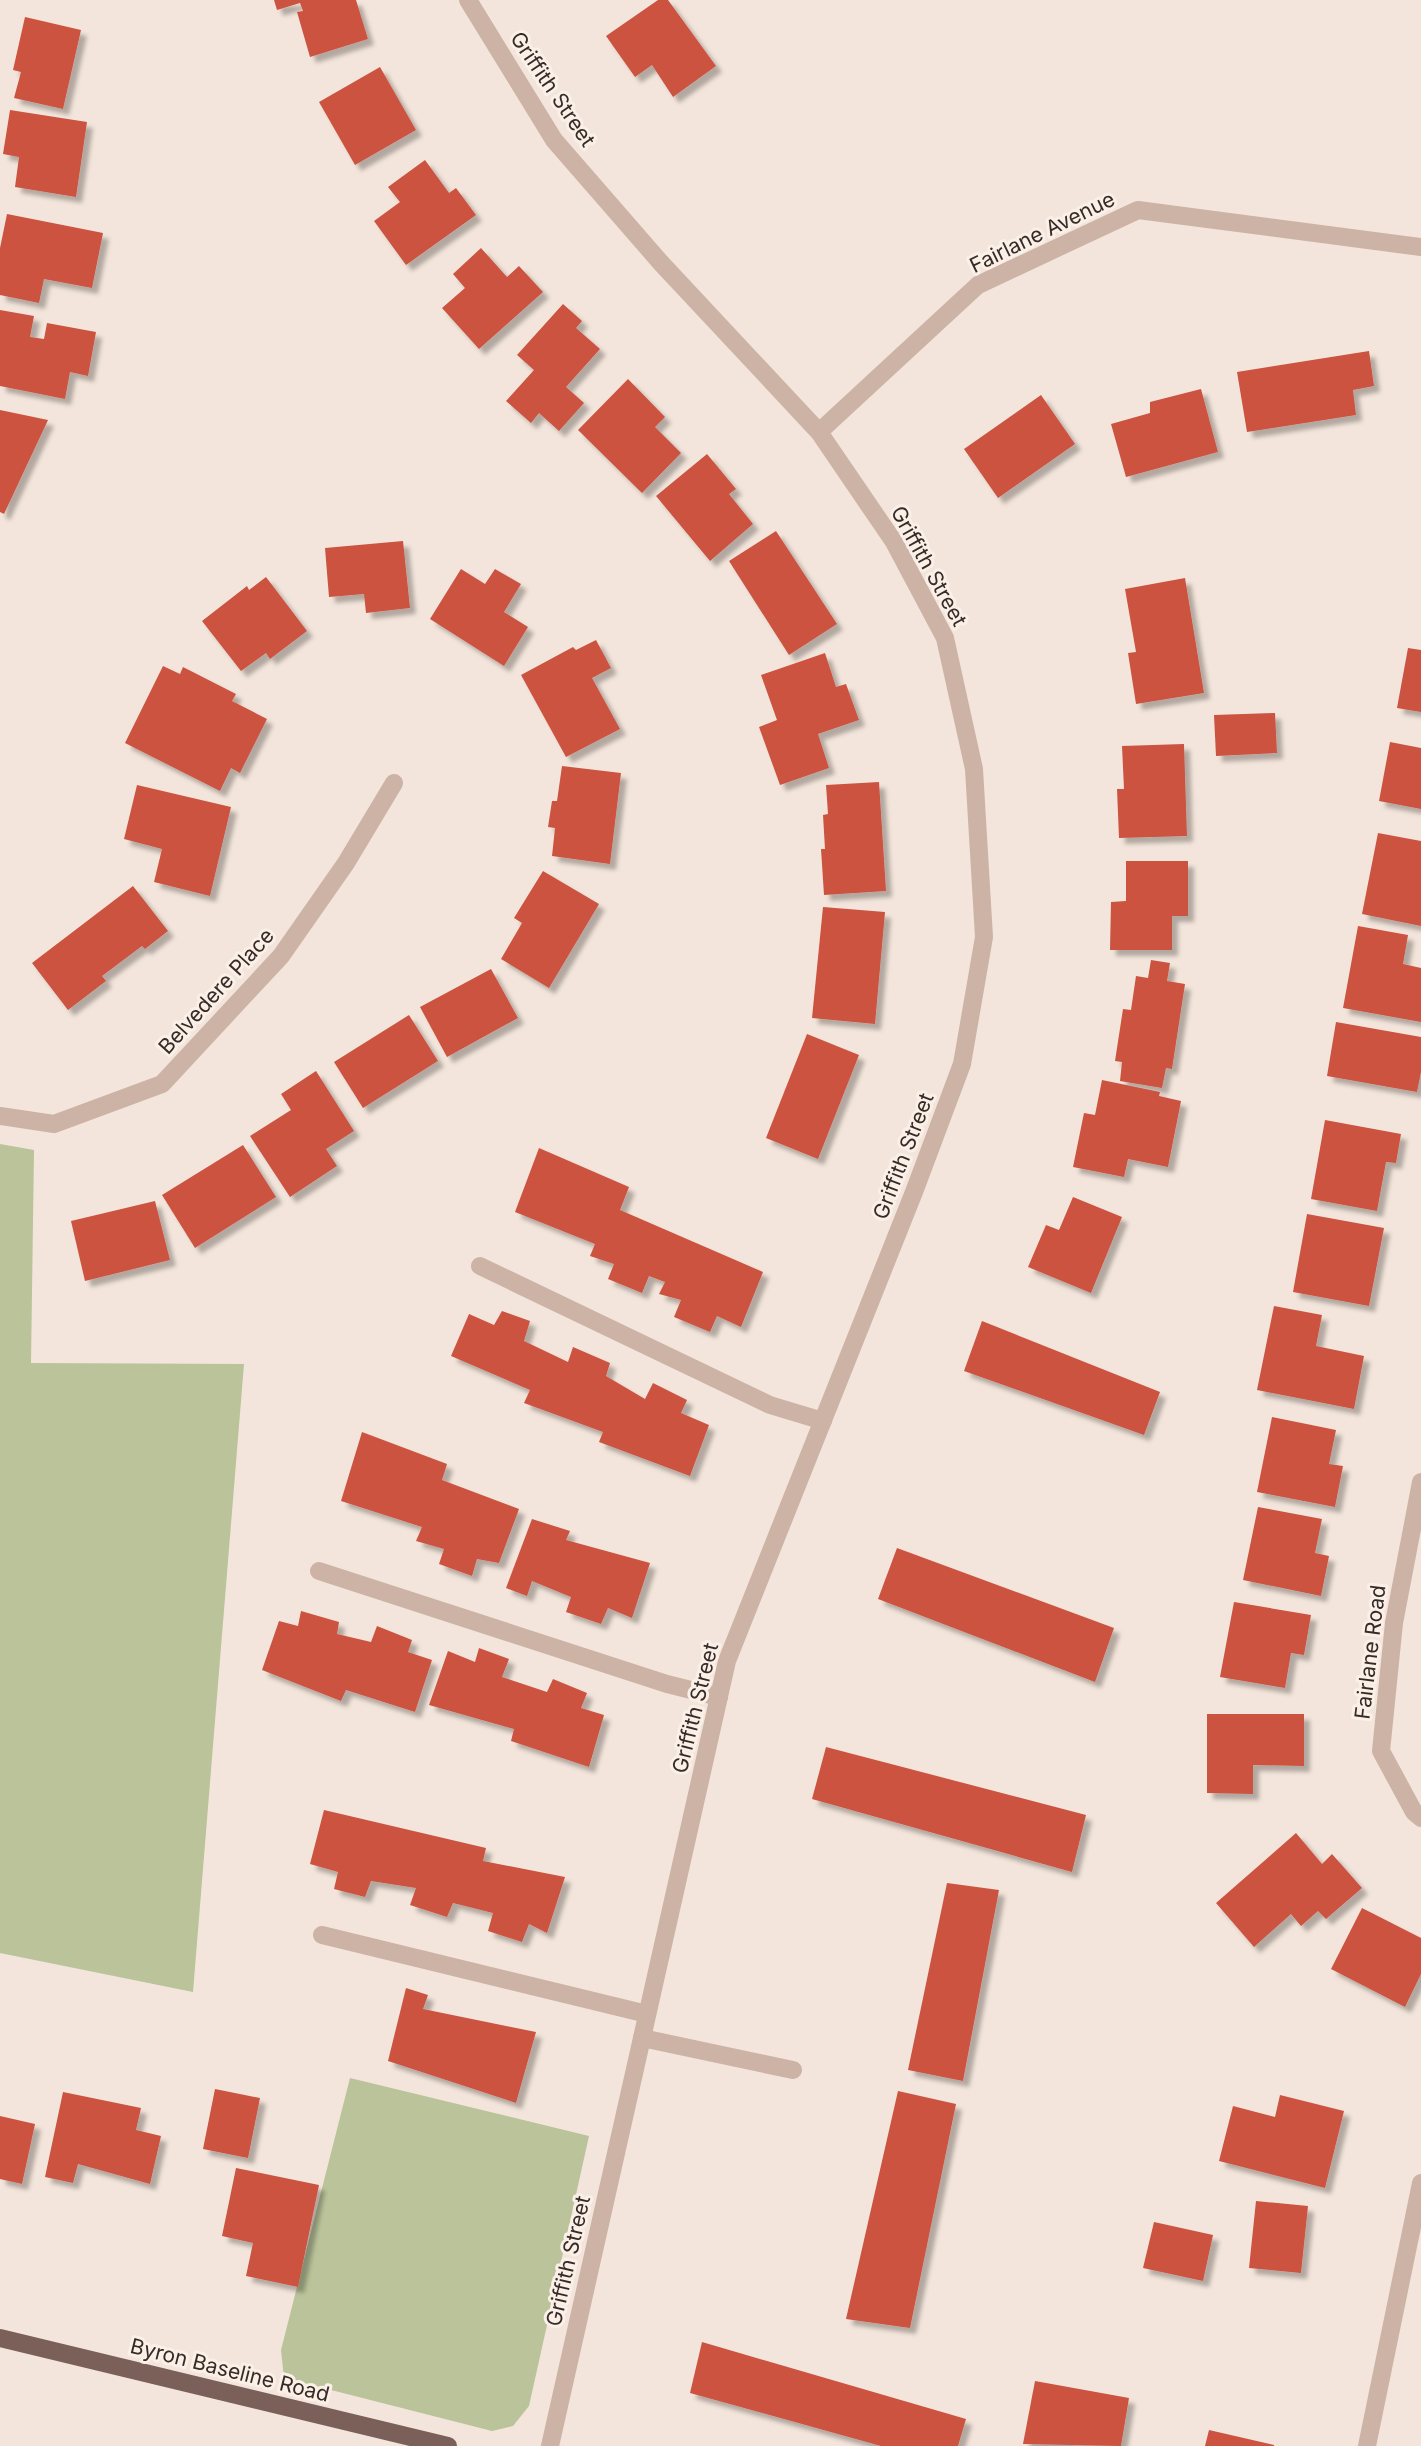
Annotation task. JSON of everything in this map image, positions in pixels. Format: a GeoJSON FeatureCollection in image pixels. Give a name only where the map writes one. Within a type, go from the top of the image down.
{"type":"FeatureCollection","features":[{"type":"Feature","properties":{"kind":"main road","name":"Byron Baseline Road"},"geometry":{"type":"LineString","coordinates":[[0,2338],[449,2446]]}},
{"type":"Feature","properties":{"kind":"street","name":"Griffith Street"},"geometry":{"type":"LineString","coordinates":[[468,0],[554,140],[669,271],[819,432],[894,542],[945,638],[974,768],[984,937],[962,1064],[727,1661],[550,2446]]}},
{"type":"Feature","properties":{"kind":"street","name":"Fairlane Avenue"},"geometry":{"type":"LineString","coordinates":[[819,432],[978,285],[1138,210],[1421,247]]}},
{"type":"Feature","properties":{"kind":"street","name":"Belvedere Place"},"geometry":{"type":"LineString","coordinates":[[0,1116],[54,1124],[162,1084],[281,956],[346,863],[394,783]]}},
{"type":"Feature","properties":{"kind":"street"},"geometry":{"type":"LineString","coordinates":[[480,1266],[770,1405],[823,1421]]}},
{"type":"Feature","properties":{"kind":"street","name":"Fairlane Road"},"geometry":{"type":"LineString","coordinates":[[1421,1482],[1394,1623],[1381,1751],[1414,1812],[1421,1818]]}},
{"type":"Feature","properties":{"kind":"street"},"geometry":{"type":"LineString","coordinates":[[318,1571],[667,1684],[719,1697]]}},
{"type":"Feature","properties":{"kind":"street"},"geometry":{"type":"LineString","coordinates":[[322,1936],[647,2014]]}},
{"type":"Feature","properties":{"kind":"street"},"geometry":{"type":"LineString","coordinates":[[642,2038],[793,2070]]}},
{"type":"Feature","properties":{"kind":"street"},"geometry":{"type":"LineString","coordinates":[[1367,2446],[1421,2183]]}},
{"type":"Feature","properties":{"kind":"green space"},"geometry":{"type":"Polygon","coordinates":[[[0,1144],[34,1150],[31,1363],[244,1364],[193,1992],[0,1953],[0,1144]]]}},
{"type":"Feature","properties":{"kind":"green space"},"geometry":{"type":"Polygon","coordinates":[[[350,2078],[589,2136],[529,2406],[513,2426],[492,2431],[284,2378],[281,2350],[350,2078]]]}},
{"type":"Feature","properties":{"kind":"building"},"geometry":{"type":"Polygon","coordinates":[[[274,0],[356,0],[368,39],[310,57],[297,12],[303,11],[300,3],[277,10],[274,0]]]}},
{"type":"Feature","properties":{"kind":"building"},"geometry":{"type":"Polygon","coordinates":[[[658,0],[668,0],[716,66],[673,97],[652,65],[635,77],[606,36],[658,0]]]}},
{"type":"Feature","properties":{"kind":"building"},"geometry":{"type":"Polygon","coordinates":[[[25,17],[81,30],[63,109],[14,98],[21,72],[13,70],[25,17]]]}},
{"type":"Feature","properties":{"kind":"building"},"geometry":{"type":"Polygon","coordinates":[[[380,67],[416,130],[355,165],[319,102],[380,67]]]}},
{"type":"Feature","properties":{"kind":"building"},"geometry":{"type":"Polygon","coordinates":[[[10,110],[87,122],[76,197],[15,187],[19,157],[3,154],[10,110]]]}},
{"type":"Feature","properties":{"kind":"building"},"geometry":{"type":"Polygon","coordinates":[[[425,160],[449,193],[456,188],[476,215],[406,265],[374,221],[400,202],[388,187],[425,160]]]}},
{"type":"Feature","properties":{"kind":"building"},"geometry":{"type":"Polygon","coordinates":[[[7,214],[103,233],[92,288],[44,279],[39,303],[0,295],[0,248],[7,214]]]}},
{"type":"Feature","properties":{"kind":"building"},"geometry":{"type":"Polygon","coordinates":[[[481,248],[507,277],[519,266],[543,292],[479,349],[442,308],[465,288],[453,274],[481,248]]]}},
{"type":"Feature","properties":{"kind":"building"},"geometry":{"type":"Polygon","coordinates":[[[563,304],[582,321],[576,328],[600,349],[566,387],[584,403],[559,431],[539,413],[531,423],[506,401],[534,370],[517,355],[563,304]]]}},
{"type":"Feature","properties":{"kind":"building"},"geometry":{"type":"Polygon","coordinates":[[[0,310],[34,316],[30,337],[44,339],[47,323],[96,332],[88,376],[70,372],[65,399],[0,386],[0,310]]]}},
{"type":"Feature","properties":{"kind":"building"},"geometry":{"type":"Polygon","coordinates":[[[1369,351],[1374,386],[1353,390],[1356,415],[1247,432],[1237,372],[1369,351]]]}},
{"type":"Feature","properties":{"kind":"building"},"geometry":{"type":"Polygon","coordinates":[[[628,379],[665,417],[655,427],[681,453],[642,493],[578,430],[628,379]]]}},
{"type":"Feature","properties":{"kind":"building"},"geometry":{"type":"Polygon","coordinates":[[[1201,389],[1218,452],[1126,477],[1111,424],[1150,413],[1150,402],[1201,389]]]}},
{"type":"Feature","properties":{"kind":"building"},"geometry":{"type":"Polygon","coordinates":[[[1041,395],[1075,444],[998,498],[964,449],[1041,395]]]}},
{"type":"Feature","properties":{"kind":"building"},"geometry":{"type":"Polygon","coordinates":[[[0,410],[48,420],[4,514],[0,512],[0,410]]]}},
{"type":"Feature","properties":{"kind":"building"},"geometry":{"type":"Polygon","coordinates":[[[707,454],[736,489],[729,494],[753,524],[710,561],[656,496],[707,454]]]}},
{"type":"Feature","properties":{"kind":"building"},"geometry":{"type":"Polygon","coordinates":[[[776,531],[837,624],[789,655],[729,561],[776,531]]]}},
{"type":"Feature","properties":{"kind":"building"},"geometry":{"type":"Polygon","coordinates":[[[403,541],[410,608],[366,613],[364,594],[329,597],[325,548],[403,541]]]}},
{"type":"Feature","properties":{"kind":"building"},"geometry":{"type":"Polygon","coordinates":[[[461,569],[485,584],[495,569],[521,584],[504,612],[528,627],[504,666],[430,619],[461,569]]]}},
{"type":"Feature","properties":{"kind":"building"},"geometry":{"type":"Polygon","coordinates":[[[266,577],[307,631],[270,659],[266,653],[241,671],[202,621],[247,586],[249,590],[266,577]]]}},
{"type":"Feature","properties":{"kind":"building"},"geometry":{"type":"Polygon","coordinates":[[[1185,578],[1204,693],[1136,704],[1128,653],[1136,652],[1125,589],[1185,578]]]}},
{"type":"Feature","properties":{"kind":"building"},"geometry":{"type":"Polygon","coordinates":[[[596,640],[611,668],[592,678],[620,729],[566,757],[521,675],[573,647],[576,650],[596,640]]]}},
{"type":"Feature","properties":{"kind":"building"},"geometry":{"type":"Polygon","coordinates":[[[1408,648],[1421,650],[1421,712],[1397,708],[1408,648]]]}},
{"type":"Feature","properties":{"kind":"building"},"geometry":{"type":"Polygon","coordinates":[[[825,653],[836,687],[846,684],[859,720],[818,734],[829,768],[780,785],[759,727],[777,720],[761,675],[825,653]]]}},
{"type":"Feature","properties":{"kind":"building"},"geometry":{"type":"Polygon","coordinates":[[[163,666],[180,674],[183,667],[236,694],[232,701],[267,719],[240,773],[231,768],[220,791],[125,743],[163,666]]]}},
{"type":"Feature","properties":{"kind":"building"},"geometry":{"type":"Polygon","coordinates":[[[1275,713],[1277,753],[1216,756],[1214,715],[1275,713]]]}},
{"type":"Feature","properties":{"kind":"building"},"geometry":{"type":"Polygon","coordinates":[[[1390,742],[1421,748],[1421,809],[1379,801],[1390,742]]]}},
{"type":"Feature","properties":{"kind":"building"},"geometry":{"type":"Polygon","coordinates":[[[1184,744],[1187,836],[1119,838],[1117,789],[1124,789],[1122,746],[1184,744]]]}},
{"type":"Feature","properties":{"kind":"building"},"geometry":{"type":"Polygon","coordinates":[[[562,766],[621,773],[610,864],[552,856],[555,828],[548,827],[552,801],[557,801],[562,766]]]}},
{"type":"Feature","properties":{"kind":"building"},"geometry":{"type":"Polygon","coordinates":[[[879,782],[886,891],[824,895],[821,849],[825,849],[823,815],[828,814],[826,785],[879,782]]]}},
{"type":"Feature","properties":{"kind":"building"},"geometry":{"type":"Polygon","coordinates":[[[137,785],[231,807],[210,896],[154,882],[162,849],[124,839],[137,785]]]}},
{"type":"Feature","properties":{"kind":"building"},"geometry":{"type":"Polygon","coordinates":[[[1378,833],[1421,841],[1421,926],[1362,914],[1378,833]]]}},
{"type":"Feature","properties":{"kind":"building"},"geometry":{"type":"Polygon","coordinates":[[[1126,861],[1188,861],[1188,916],[1172,916],[1172,950],[1110,950],[1111,902],[1126,901],[1126,861]]]}},
{"type":"Feature","properties":{"kind":"building"},"geometry":{"type":"Polygon","coordinates":[[[543,871],[599,904],[549,988],[501,959],[522,923],[514,918],[543,871]]]}},
{"type":"Feature","properties":{"kind":"building"},"geometry":{"type":"Polygon","coordinates":[[[133,886],[168,931],[145,949],[142,946],[102,976],[106,981],[68,1010],[32,963],[133,886]]]}},
{"type":"Feature","properties":{"kind":"building"},"geometry":{"type":"Polygon","coordinates":[[[823,907],[885,912],[875,1024],[812,1018],[823,907]]]}},
{"type":"Feature","properties":{"kind":"building"},"geometry":{"type":"Polygon","coordinates":[[[1358,926],[1408,935],[1403,964],[1421,968],[1421,1022],[1343,1008],[1358,926]]]}},
{"type":"Feature","properties":{"kind":"building"},"geometry":{"type":"Polygon","coordinates":[[[1151,960],[1170,963],[1167,981],[1185,984],[1172,1069],[1166,1068],[1162,1088],[1120,1081],[1122,1062],[1115,1061],[1123,1009],[1131,1010],[1136,976],[1148,978],[1151,960]]]}},
{"type":"Feature","properties":{"kind":"building"},"geometry":{"type":"Polygon","coordinates":[[[491,969],[518,1018],[447,1057],[420,1007],[491,969]]]}},
{"type":"Feature","properties":{"kind":"building"},"geometry":{"type":"Polygon","coordinates":[[[409,1015],[438,1061],[363,1108],[334,1062],[409,1015]]]}},
{"type":"Feature","properties":{"kind":"building"},"geometry":{"type":"Polygon","coordinates":[[[1336,1022],[1421,1037],[1421,1072],[1417,1092],[1327,1076],[1336,1022]]]}},
{"type":"Feature","properties":{"kind":"building"},"geometry":{"type":"Polygon","coordinates":[[[807,1034],[859,1055],[818,1159],[766,1138],[807,1034]]]}},
{"type":"Feature","properties":{"kind":"building"},"geometry":{"type":"Polygon","coordinates":[[[316,1071],[354,1131],[326,1149],[337,1166],[290,1197],[250,1136],[291,1110],[281,1094],[316,1071]]]}},
{"type":"Feature","properties":{"kind":"building"},"geometry":{"type":"Polygon","coordinates":[[[1102,1080],[1160,1092],[1159,1096],[1181,1101],[1168,1167],[1128,1159],[1124,1177],[1073,1167],[1084,1113],[1095,1115],[1102,1080]]]}},
{"type":"Feature","properties":{"kind":"building"},"geometry":{"type":"Polygon","coordinates":[[[1325,1120],[1401,1134],[1396,1163],[1386,1162],[1377,1211],[1311,1199],[1325,1120]]]}},
{"type":"Feature","properties":{"kind":"building"},"geometry":{"type":"Polygon","coordinates":[[[243,1145],[276,1197],[195,1248],[162,1195],[243,1145]]]}},
{"type":"Feature","properties":{"kind":"building"},"geometry":{"type":"Polygon","coordinates":[[[539,1148],[629,1187],[620,1210],[763,1272],[741,1327],[717,1316],[710,1332],[674,1317],[681,1300],[659,1294],[665,1282],[649,1276],[642,1293],[608,1279],[614,1264],[590,1256],[595,1244],[515,1212],[539,1148]]]}},
{"type":"Feature","properties":{"kind":"building"},"geometry":{"type":"Polygon","coordinates":[[[1073,1197],[1122,1217],[1091,1293],[1028,1267],[1046,1225],[1059,1230],[1073,1197]]]}},
{"type":"Feature","properties":{"kind":"building"},"geometry":{"type":"Polygon","coordinates":[[[155,1201],[170,1260],[85,1281],[71,1221],[155,1201]]]}},
{"type":"Feature","properties":{"kind":"building"},"geometry":{"type":"Polygon","coordinates":[[[1307,1214],[1384,1228],[1369,1306],[1293,1292],[1307,1214]]]}},
{"type":"Feature","properties":{"kind":"building"},"geometry":{"type":"Polygon","coordinates":[[[1274,1306],[1322,1315],[1316,1346],[1364,1356],[1354,1409],[1257,1390],[1274,1306]]]}},
{"type":"Feature","properties":{"kind":"building"},"geometry":{"type":"Polygon","coordinates":[[[502,1311],[530,1321],[524,1341],[568,1362],[573,1347],[610,1363],[606,1376],[645,1399],[653,1383],[687,1400],[681,1413],[709,1425],[690,1476],[599,1442],[603,1432],[524,1403],[530,1390],[451,1356],[469,1314],[494,1325],[502,1311]]]}},
{"type":"Feature","properties":{"kind":"building"},"geometry":{"type":"Polygon","coordinates":[[[982,1321],[1160,1392],[1144,1435],[964,1371],[982,1321]]]}},
{"type":"Feature","properties":{"kind":"building"},"geometry":{"type":"Polygon","coordinates":[[[1272,1417],[1336,1430],[1329,1464],[1343,1466],[1335,1507],[1257,1492],[1272,1417]]]}},
{"type":"Feature","properties":{"kind":"building"},"geometry":{"type":"Polygon","coordinates":[[[362,1432],[447,1464],[442,1480],[519,1509],[499,1563],[477,1559],[472,1576],[439,1564],[444,1549],[416,1541],[422,1527],[341,1501],[362,1432]]]}},
{"type":"Feature","properties":{"kind":"building"},"geometry":{"type":"Polygon","coordinates":[[[1258,1507],[1322,1519],[1315,1553],[1329,1556],[1321,1596],[1243,1580],[1258,1507]]]}},
{"type":"Feature","properties":{"kind":"building"},"geometry":{"type":"Polygon","coordinates":[[[532,1519],[570,1531],[566,1540],[650,1563],[632,1618],[608,1608],[601,1624],[566,1612],[571,1597],[532,1581],[527,1596],[506,1588],[532,1519]]]}},
{"type":"Feature","properties":{"kind":"building"},"geometry":{"type":"Polygon","coordinates":[[[897,1548],[1114,1628],[1095,1682],[878,1599],[897,1548]]]}},
{"type":"Feature","properties":{"kind":"building"},"geometry":{"type":"Polygon","coordinates":[[[1234,1602],[1311,1615],[1304,1655],[1291,1653],[1285,1688],[1220,1677],[1234,1602]]]}},
{"type":"Feature","properties":{"kind":"building"},"geometry":{"type":"Polygon","coordinates":[[[301,1611],[339,1622],[337,1634],[371,1642],[377,1626],[412,1640],[408,1652],[432,1660],[415,1712],[346,1690],[341,1701],[262,1670],[279,1621],[298,1626],[301,1611]]]}},
{"type":"Feature","properties":{"kind":"building"},"geometry":{"type":"Polygon","coordinates":[[[479,1648],[509,1659],[502,1677],[547,1692],[553,1679],[587,1693],[581,1708],[604,1715],[589,1767],[511,1741],[514,1729],[429,1705],[448,1651],[475,1662],[479,1648]]]}},
{"type":"Feature","properties":{"kind":"building"},"geometry":{"type":"Polygon","coordinates":[[[1207,1714],[1304,1714],[1304,1766],[1253,1765],[1253,1794],[1207,1793],[1207,1714]]]}},
{"type":"Feature","properties":{"kind":"building"},"geometry":{"type":"Polygon","coordinates":[[[826,1747],[1086,1815],[1072,1872],[812,1799],[826,1747]]]}},
{"type":"Feature","properties":{"kind":"building"},"geometry":{"type":"Polygon","coordinates":[[[324,1810],[486,1848],[483,1861],[565,1877],[547,1933],[529,1924],[522,1942],[488,1931],[493,1913],[453,1903],[447,1917],[410,1905],[416,1888],[371,1881],[365,1897],[334,1889],[338,1872],[310,1864],[324,1810]]]}},
{"type":"Feature","properties":{"kind":"building"},"geometry":{"type":"Polygon","coordinates":[[[1296,1833],[1322,1864],[1332,1854],[1362,1888],[1326,1919],[1318,1911],[1301,1926],[1291,1914],[1254,1947],[1216,1903],[1296,1833]]]}},
{"type":"Feature","properties":{"kind":"building"},"geometry":{"type":"Polygon","coordinates":[[[947,1883],[999,1890],[963,2081],[908,2070],[947,1883]]]}},
{"type":"Feature","properties":{"kind":"building"},"geometry":{"type":"Polygon","coordinates":[[[1362,1908],[1421,1938],[1421,1974],[1405,2007],[1331,1969],[1362,1908]]]}},
{"type":"Feature","properties":{"kind":"building"},"geometry":{"type":"Polygon","coordinates":[[[406,1988],[428,1995],[423,2009],[536,2032],[516,2103],[388,2061],[406,1988]]]}},
{"type":"Feature","properties":{"kind":"building"},"geometry":{"type":"Polygon","coordinates":[[[215,2089],[260,2098],[248,2158],[203,2149],[215,2089]]]}},
{"type":"Feature","properties":{"kind":"building"},"geometry":{"type":"Polygon","coordinates":[[[898,2091],[956,2104],[910,2328],[846,2319],[898,2091]]]}},
{"type":"Feature","properties":{"kind":"building"},"geometry":{"type":"Polygon","coordinates":[[[63,2092],[141,2108],[136,2130],[161,2136],[150,2184],[78,2164],[73,2183],[45,2177],[63,2092]]]}},
{"type":"Feature","properties":{"kind":"building"},"geometry":{"type":"Polygon","coordinates":[[[1280,2095],[1344,2111],[1325,2188],[1219,2161],[1233,2106],[1275,2117],[1280,2095]]]}},
{"type":"Feature","properties":{"kind":"building"},"geometry":{"type":"Polygon","coordinates":[[[0,2116],[35,2124],[22,2184],[0,2179],[0,2116]]]}},
{"type":"Feature","properties":{"kind":"building"},"geometry":{"type":"Polygon","coordinates":[[[236,2168],[319,2185],[298,2287],[246,2276],[253,2243],[222,2236],[236,2168]]]}},
{"type":"Feature","properties":{"kind":"building"},"geometry":{"type":"Polygon","coordinates":[[[1256,2201],[1308,2206],[1301,2273],[1249,2268],[1256,2201]]]}},
{"type":"Feature","properties":{"kind":"building"},"geometry":{"type":"Polygon","coordinates":[[[1154,2222],[1213,2235],[1203,2281],[1143,2268],[1154,2222]]]}},
{"type":"Feature","properties":{"kind":"building"},"geometry":{"type":"Polygon","coordinates":[[[702,2342],[966,2419],[958,2446],[881,2446],[690,2393],[702,2342]]]}},
{"type":"Feature","properties":{"kind":"building"},"geometry":{"type":"Polygon","coordinates":[[[1035,2381],[1129,2398],[1121,2446],[1023,2444],[1035,2381]]]}},
{"type":"Feature","properties":{"kind":"building"},"geometry":{"type":"Polygon","coordinates":[[[1209,2430],[1274,2445],[1274,2446],[1205,2446],[1209,2430]]]}}]}
